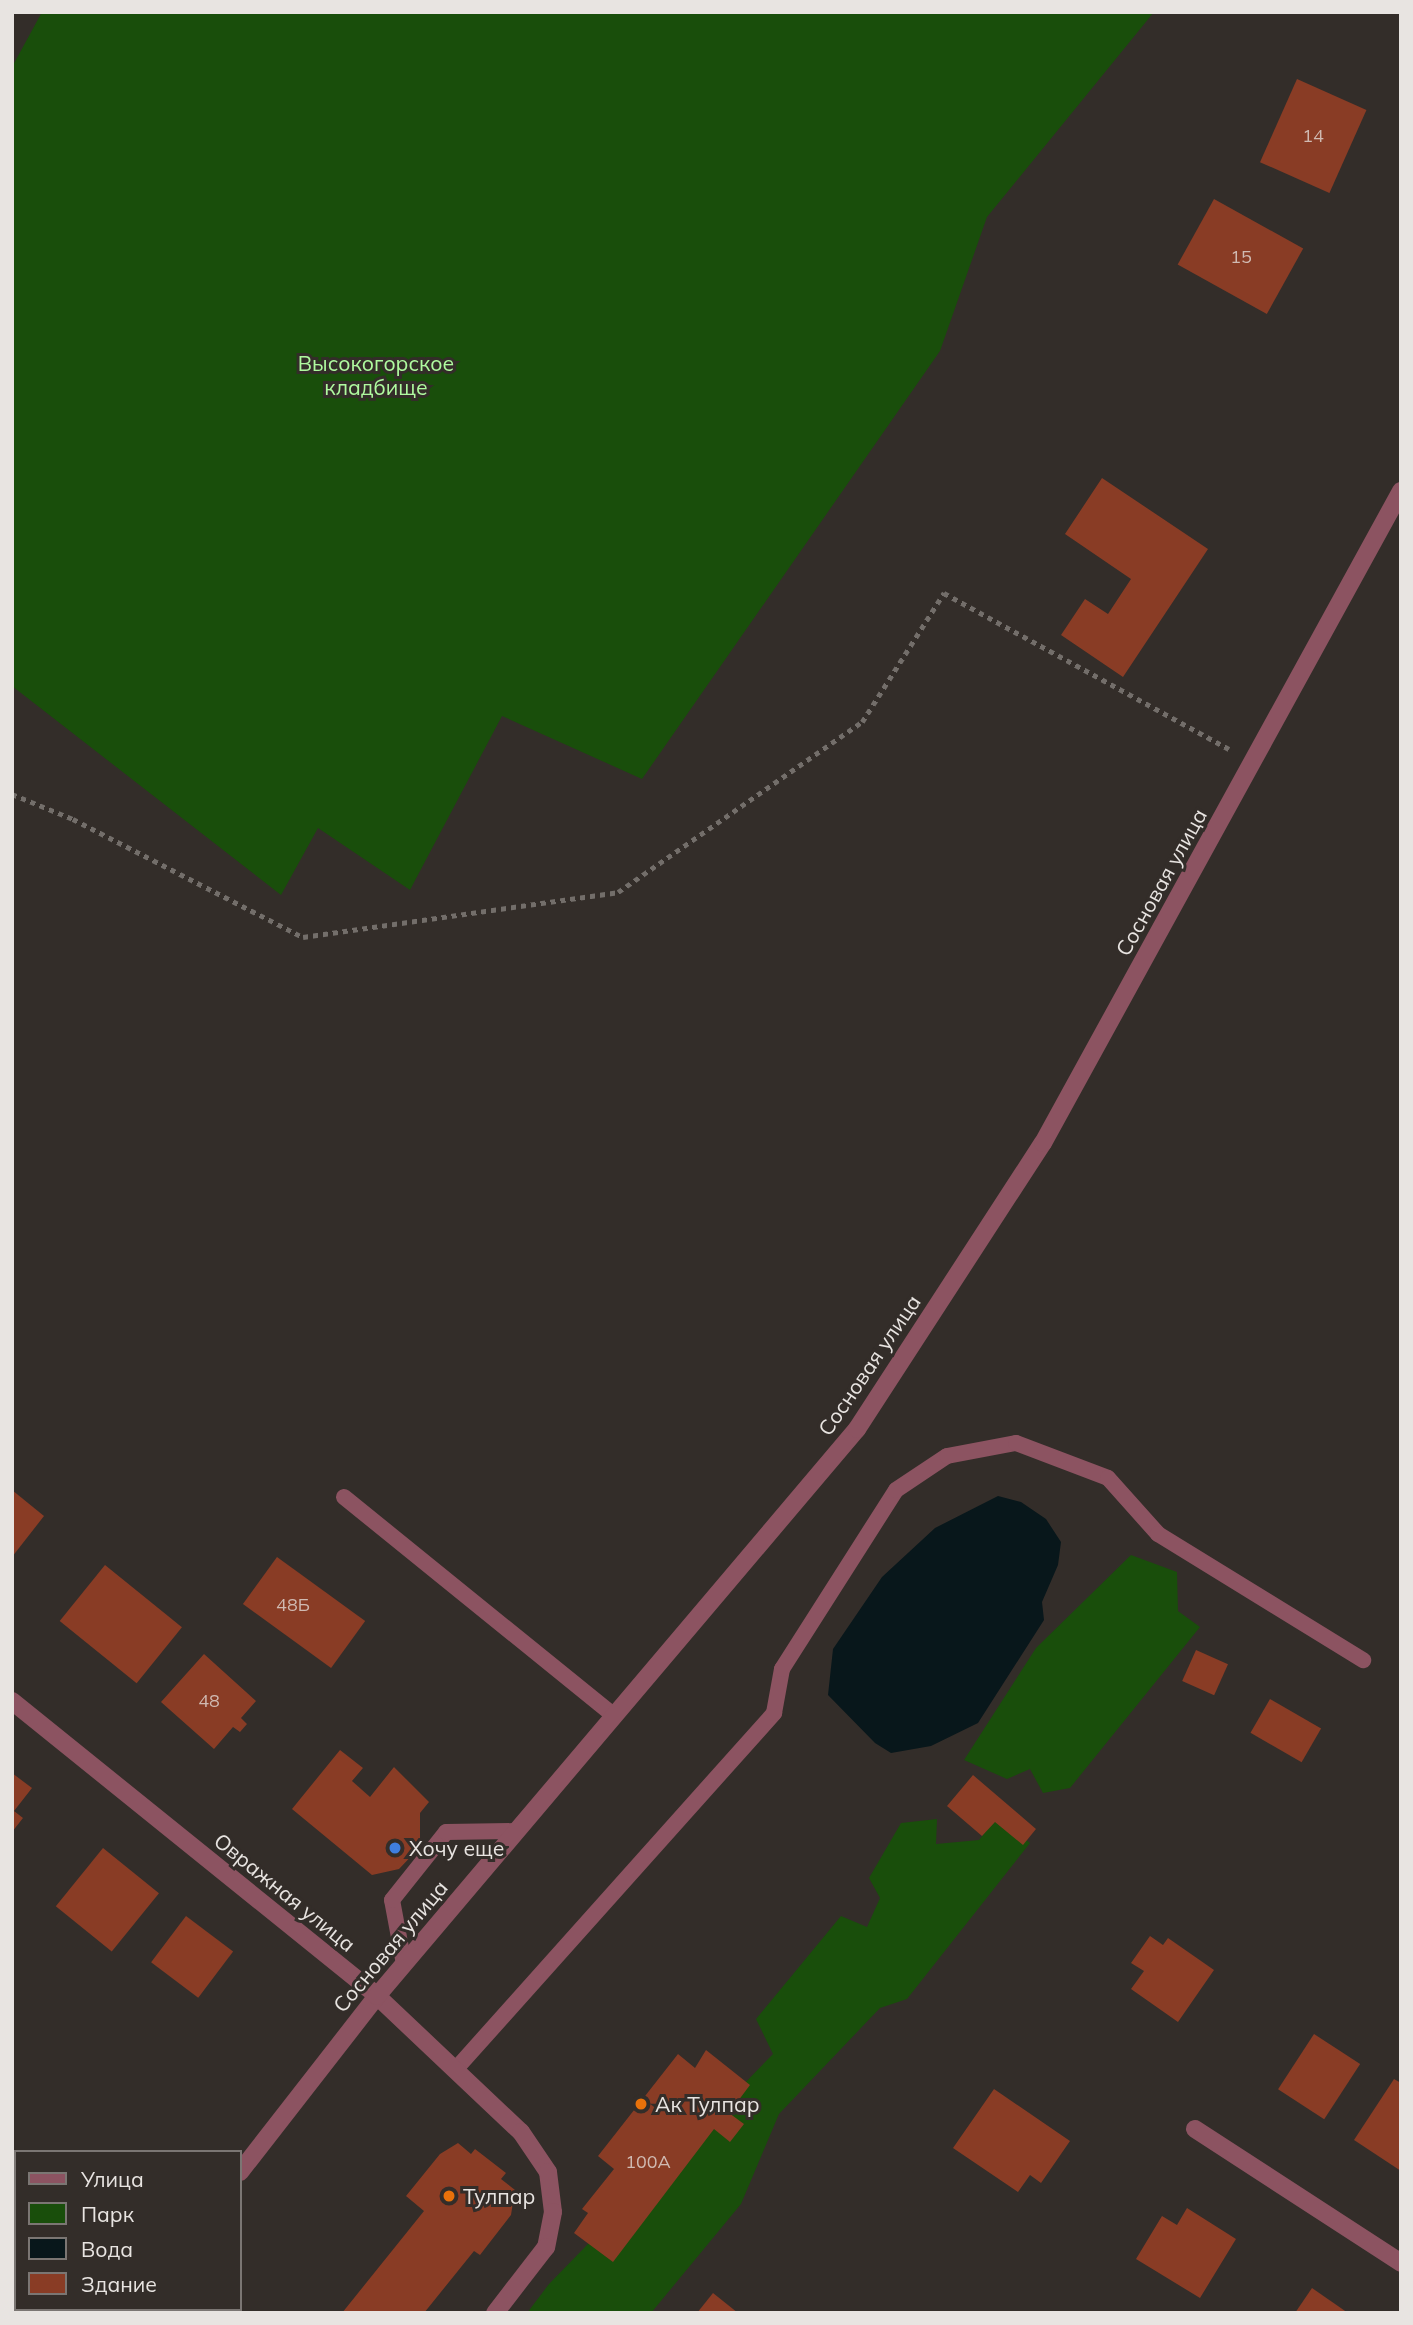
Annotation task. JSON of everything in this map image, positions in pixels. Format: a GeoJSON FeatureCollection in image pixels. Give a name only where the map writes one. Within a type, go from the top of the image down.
{"type":"FeatureCollection","features":[{"type":"Feature","properties":{"kind":"street","name":"Сосновая улица"},"geometry":{"type":"LineString","coordinates":[[242,2169],[377,1996],[857,1429],[1043,1143],[1253,762],[1395,514],[1401,491]]}},
{"type":"Feature","properties":{"kind":"street","name":"Овражная улица"},"geometry":{"type":"LineString","coordinates":[[12,1701],[377,1996],[521,2132],[548,2172],[553,2212],[546,2246],[495,2313]]}},
{"type":"Feature","properties":{"kind":"street"},"geometry":{"type":"LineString","coordinates":[[1195,2129],[1401,2263]]}},
{"type":"Feature","properties":{"kind":"lane"},"geometry":{"type":"LineString","coordinates":[[455,2070],[774,1713],[782,1669],[896,1490],[947,1456],[1016,1443],[1108,1478],[1158,1534],[1363,1660]]}},
{"type":"Feature","properties":{"kind":"lane"},"geometry":{"type":"LineString","coordinates":[[344,1497],[614,1716]]}},
{"type":"Feature","properties":{"kind":"lane"},"geometry":{"type":"LineString","coordinates":[[404,1964],[392,1900],[446,1832],[516,1831]]}},
{"type":"Feature","properties":{"kind":"path"},"geometry":{"type":"LineString","coordinates":[[12,794],[73,819],[303,937],[618,891],[862,722],[944,593],[1253,762]]}},
{"type":"Feature","properties":{"kind":"green space","name":"Высокогорское кладбище"},"geometry":{"type":"Polygon","coordinates":[[[42,12],[1154,12],[987,217],[940,351],[642,779],[502,716],[410,890],[318,828],[281,895],[12,686],[12,67],[42,12]]]}},
{"type":"Feature","properties":{"kind":"green space"},"geometry":{"type":"Polygon","coordinates":[[[1131,1555],[1177,1572],[1178,1611],[1200,1627],[1070,1788],[1043,1793],[1030,1769],[1007,1779],[964,1760],[1036,1648],[1131,1555]]]}},
{"type":"Feature","properties":{"kind":"green space"},"geometry":{"type":"Polygon","coordinates":[[[997,1817],[1030,1843],[907,1999],[880,2008],[779,2114],[741,2204],[651,2313],[527,2313],[549,2284],[773,2054],[756,2019],[841,1916],[867,1927],[880,1898],[869,1878],[901,1823],[937,1819],[936,1844],[979,1840],[997,1817]]]}},
{"type":"Feature","properties":{"kind":"water"},"geometry":{"type":"Polygon","coordinates":[[[998,1496],[1021,1502],[1046,1519],[1061,1542],[1058,1565],[1042,1602],[1044,1620],[978,1723],[931,1746],[891,1753],[875,1743],[828,1695],[833,1649],[882,1577],[935,1528],[998,1496]]]}},
{"type":"Feature","properties":{"kind":"building"},"geometry":{"type":"Polygon","coordinates":[[[1297,79],[1366,110],[1329,193],[1260,162],[1297,79]]]}},
{"type":"Feature","properties":{"kind":"building"},"geometry":{"type":"Polygon","coordinates":[[[1214,199],[1303,248],[1267,314],[1178,265],[1214,199]]]}},
{"type":"Feature","properties":{"kind":"building"},"geometry":{"type":"Polygon","coordinates":[[[1102,478],[1208,549],[1123,677],[1061,635],[1085,599],[1108,614],[1131,579],[1065,534],[1102,478]]]}},
{"type":"Feature","properties":{"kind":"building"},"geometry":{"type":"Polygon","coordinates":[[[12,1490],[44,1516],[12,1557],[12,1490]]]}},
{"type":"Feature","properties":{"kind":"building"},"geometry":{"type":"Polygon","coordinates":[[[277,1557],[365,1621],[331,1668],[243,1604],[277,1557]]]}},
{"type":"Feature","properties":{"kind":"building"},"geometry":{"type":"Polygon","coordinates":[[[105,1565],[182,1627],[137,1683],[60,1621],[105,1565]]]}},
{"type":"Feature","properties":{"kind":"building"},"geometry":{"type":"Polygon","coordinates":[[[1196,1650],[1228,1664],[1214,1695],[1182,1681],[1196,1650]]]}},
{"type":"Feature","properties":{"kind":"building"},"geometry":{"type":"Polygon","coordinates":[[[204,1654],[256,1701],[241,1718],[247,1724],[240,1732],[233,1727],[214,1749],[161,1702],[204,1654]]]}},
{"type":"Feature","properties":{"kind":"building"},"geometry":{"type":"Polygon","coordinates":[[[1270,1699],[1321,1728],[1302,1762],[1250,1733],[1270,1699]]]}},
{"type":"Feature","properties":{"kind":"building"},"geometry":{"type":"Polygon","coordinates":[[[340,1750],[363,1768],[352,1781],[370,1797],[394,1767],[429,1802],[420,1813],[420,1847],[399,1869],[372,1875],[292,1809],[340,1750]]]}},
{"type":"Feature","properties":{"kind":"building"},"geometry":{"type":"Polygon","coordinates":[[[12,1773],[32,1788],[14,1811],[23,1818],[12,1832],[12,1773]]]}},
{"type":"Feature","properties":{"kind":"building"},"geometry":{"type":"Polygon","coordinates":[[[973,1775],[1036,1829],[1023,1845],[995,1822],[982,1836],[947,1806],[973,1775]]]}},
{"type":"Feature","properties":{"kind":"building"},"geometry":{"type":"Polygon","coordinates":[[[103,1848],[159,1893],[112,1952],[56,1906],[103,1848]]]}},
{"type":"Feature","properties":{"kind":"building"},"geometry":{"type":"Polygon","coordinates":[[[186,1916],[233,1952],[198,1998],[151,1962],[186,1916]]]}},
{"type":"Feature","properties":{"kind":"building"},"geometry":{"type":"Polygon","coordinates":[[[1150,1936],[1163,1945],[1168,1938],[1214,1970],[1178,2022],[1131,1989],[1144,1971],[1131,1963],[1150,1936]]]}},
{"type":"Feature","properties":{"kind":"building"},"geometry":{"type":"Polygon","coordinates":[[[1314,2034],[1360,2064],[1324,2119],[1278,2089],[1314,2034]]]}},
{"type":"Feature","properties":{"kind":"building"},"geometry":{"type":"Polygon","coordinates":[[[706,2050],[750,2085],[729,2113],[744,2124],[730,2142],[714,2129],[613,2262],[574,2233],[588,2213],[582,2209],[614,2169],[598,2156],[678,2054],[695,2068],[706,2050]]]}},
{"type":"Feature","properties":{"kind":"building"},"geometry":{"type":"Polygon","coordinates":[[[1394,2079],[1401,2083],[1401,2171],[1354,2140],[1394,2079]]]}},
{"type":"Feature","properties":{"kind":"building"},"geometry":{"type":"Polygon","coordinates":[[[994,2089],[1070,2141],[1041,2183],[1030,2175],[1018,2192],[953,2148],[994,2089]]]}},
{"type":"Feature","properties":{"kind":"building"},"geometry":{"type":"Polygon","coordinates":[[[458,2143],[471,2154],[475,2149],[506,2173],[501,2179],[515,2190],[511,2215],[480,2255],[474,2251],[424,2313],[342,2313],[424,2211],[406,2196],[440,2154],[458,2143]]]}},
{"type":"Feature","properties":{"kind":"building"},"geometry":{"type":"Polygon","coordinates":[[[14,2167],[14,2243],[12,2243],[14,2167]]]}},
{"type":"Feature","properties":{"kind":"building"},"geometry":{"type":"Polygon","coordinates":[[[1187,2208],[1236,2239],[1200,2298],[1136,2259],[1162,2216],[1177,2225],[1187,2208]]]}},
{"type":"Feature","properties":{"kind":"building"},"geometry":{"type":"Polygon","coordinates":[[[1312,2288],[1348,2313],[1295,2313],[1312,2288]]]}},
{"type":"Feature","properties":{"kind":"building"},"geometry":{"type":"Polygon","coordinates":[[[713,2293],[738,2313],[697,2313],[713,2293]]]}},
{"type":"Feature","properties":{"kind":"place","name":"Хочу еще"},"geometry":{"type":"Point","coordinates":[395,1848]}},
{"type":"Feature","properties":{"kind":"place","name":"Ак Тулпар"},"geometry":{"type":"Point","coordinates":[641,2104]}},
{"type":"Feature","properties":{"kind":"place","name":"Тулпар"},"geometry":{"type":"Point","coordinates":[449,2196]}}]}
